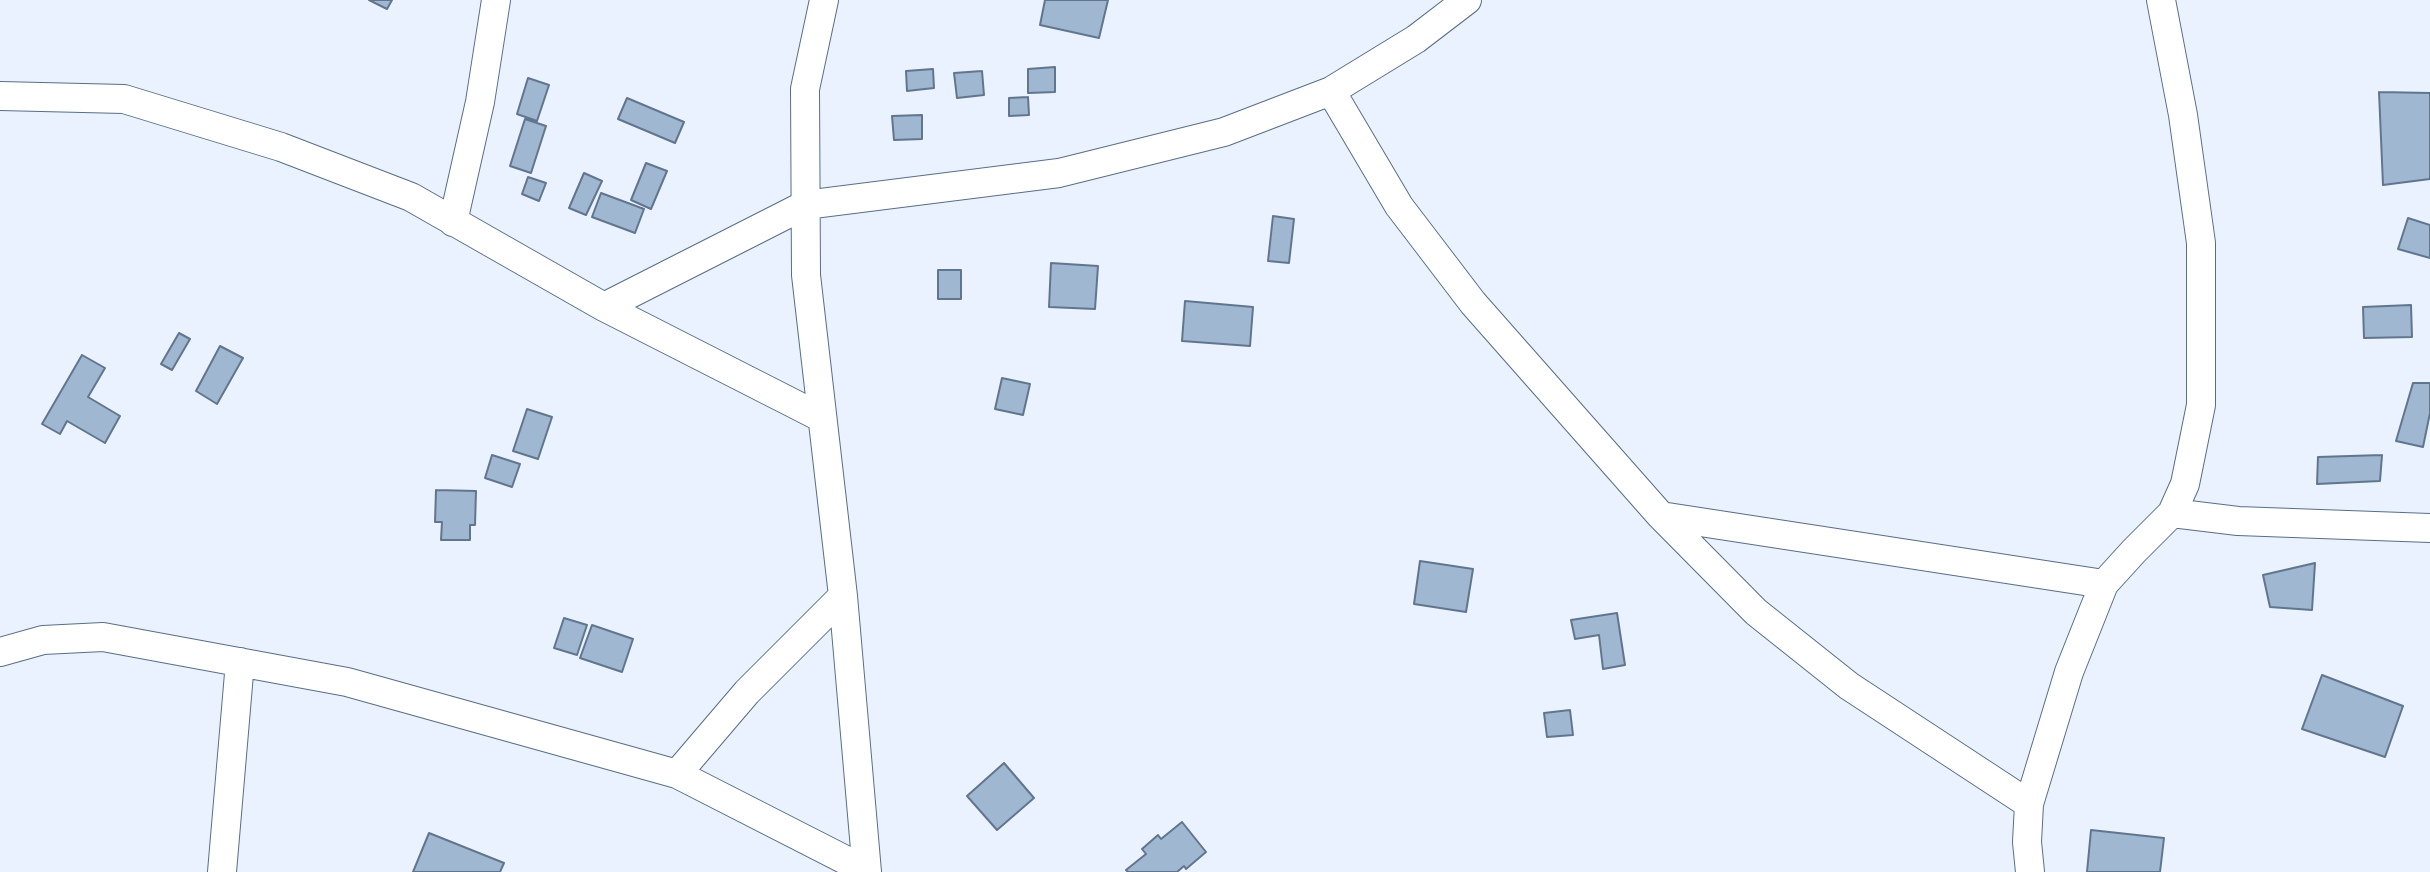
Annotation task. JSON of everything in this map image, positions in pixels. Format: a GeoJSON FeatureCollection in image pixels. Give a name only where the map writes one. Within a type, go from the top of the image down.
{"type":"FeatureCollection","features":[{"type":"Feature","properties":{"kind":"street"},"geometry":{"type":"LineString","coordinates":[[453,222],[480,102],[496,0]]}},
{"type":"Feature","properties":{"kind":"street"},"geometry":{"type":"LineString","coordinates":[[824,0],[805,89],[806,275],[843,596],[867,871]]}},
{"type":"Feature","properties":{"kind":"street"},"geometry":{"type":"LineString","coordinates":[[604,307],[805,205],[1059,173],[1224,132],[1331,91],[1416,39],[1467,0]]}},
{"type":"Feature","properties":{"kind":"street"},"geometry":{"type":"LineString","coordinates":[[2030,872],[2027,842],[2029,804],[2069,672],[2104,584],[2172,513],[2185,484],[2201,405],[2201,243],[2183,115],[2161,0]]}},
{"type":"Feature","properties":{"kind":"street"},"geometry":{"type":"LineString","coordinates":[[1331,91],[1399,206],[1474,303],[1661,516],[1756,612],[1849,686],[2029,804]]}},
{"type":"Feature","properties":{"kind":"street"},"geometry":{"type":"LineString","coordinates":[[0,96],[124,99],[281,147],[411,197],[604,307],[822,418]]}},
{"type":"Feature","properties":{"kind":"street"},"geometry":{"type":"LineString","coordinates":[[2172,513],[2238,521],[2430,528]]}},
{"type":"Feature","properties":{"kind":"street"},"geometry":{"type":"LineString","coordinates":[[1661,516],[2104,584]]}},
{"type":"Feature","properties":{"kind":"street"},"geometry":{"type":"LineString","coordinates":[[677,774],[747,692],[843,596]]}},
{"type":"Feature","properties":{"kind":"street"},"geometry":{"type":"LineString","coordinates":[[0,652],[43,639],[103,637],[347,682],[677,774],[867,871]]}},
{"type":"Feature","properties":{"kind":"street"},"geometry":{"type":"LineString","coordinates":[[222,872],[240,662]]}},
{"type":"Feature","properties":{"kind":"building"},"geometry":{"type":"Polygon","coordinates":[[[369,0],[392,0],[387,9],[369,0]]]}},
{"type":"Feature","properties":{"kind":"building"},"geometry":{"type":"Polygon","coordinates":[[[1045,0],[1108,0],[1099,38],[1040,25],[1045,0]]]}},
{"type":"Feature","properties":{"kind":"building"},"geometry":{"type":"Polygon","coordinates":[[[1055,67],[1055,92],[1028,93],[1028,69],[1055,67]]]}},
{"type":"Feature","properties":{"kind":"building"},"geometry":{"type":"Polygon","coordinates":[[[933,69],[934,88],[907,91],[906,71],[933,69]]]}},
{"type":"Feature","properties":{"kind":"building"},"geometry":{"type":"Polygon","coordinates":[[[982,71],[984,95],[957,98],[954,73],[982,71]]]}},
{"type":"Feature","properties":{"kind":"building"},"geometry":{"type":"Polygon","coordinates":[[[528,78],[549,85],[537,121],[517,114],[528,78]]]}},
{"type":"Feature","properties":{"kind":"building"},"geometry":{"type":"Polygon","coordinates":[[[2379,92],[2430,93],[2430,179],[2383,185],[2379,92]]]}},
{"type":"Feature","properties":{"kind":"building"},"geometry":{"type":"Polygon","coordinates":[[[1028,97],[1029,115],[1009,116],[1009,98],[1028,97]]]}},
{"type":"Feature","properties":{"kind":"building"},"geometry":{"type":"Polygon","coordinates":[[[627,98],[684,122],[675,143],[618,119],[627,98]]]}},
{"type":"Feature","properties":{"kind":"building"},"geometry":{"type":"Polygon","coordinates":[[[922,115],[922,139],[894,140],[892,116],[922,115]]]}},
{"type":"Feature","properties":{"kind":"building"},"geometry":{"type":"Polygon","coordinates":[[[525,119],[546,126],[531,173],[510,166],[525,119]]]}},
{"type":"Feature","properties":{"kind":"building"},"geometry":{"type":"Polygon","coordinates":[[[646,163],[667,171],[651,209],[631,200],[646,163]]]}},
{"type":"Feature","properties":{"kind":"building"},"geometry":{"type":"Polygon","coordinates":[[[584,173],[602,181],[586,215],[569,208],[584,173]]]}},
{"type":"Feature","properties":{"kind":"building"},"geometry":{"type":"Polygon","coordinates":[[[528,177],[546,183],[539,201],[522,194],[528,177]]]}},
{"type":"Feature","properties":{"kind":"building"},"geometry":{"type":"Polygon","coordinates":[[[601,193],[644,209],[635,233],[592,217],[601,193]]]}},
{"type":"Feature","properties":{"kind":"building"},"geometry":{"type":"Polygon","coordinates":[[[1273,216],[1294,219],[1289,263],[1268,261],[1273,216]]]}},
{"type":"Feature","properties":{"kind":"building"},"geometry":{"type":"Polygon","coordinates":[[[2408,218],[2430,225],[2430,258],[2398,249],[2408,218]]]}},
{"type":"Feature","properties":{"kind":"building"},"geometry":{"type":"Polygon","coordinates":[[[1051,263],[1098,266],[1095,309],[1049,307],[1051,263]]]}},
{"type":"Feature","properties":{"kind":"building"},"geometry":{"type":"Polygon","coordinates":[[[938,270],[961,270],[961,299],[938,299],[938,270]]]}},
{"type":"Feature","properties":{"kind":"building"},"geometry":{"type":"Polygon","coordinates":[[[1185,301],[1253,307],[1250,346],[1182,341],[1185,301]]]}},
{"type":"Feature","properties":{"kind":"building"},"geometry":{"type":"Polygon","coordinates":[[[2411,305],[2412,337],[2364,338],[2363,307],[2411,305]]]}},
{"type":"Feature","properties":{"kind":"building"},"geometry":{"type":"Polygon","coordinates":[[[179,333],[190,339],[172,370],[161,364],[179,333]]]}},
{"type":"Feature","properties":{"kind":"building"},"geometry":{"type":"Polygon","coordinates":[[[220,346],[243,358],[217,404],[196,391],[220,346]]]}},
{"type":"Feature","properties":{"kind":"building"},"geometry":{"type":"Polygon","coordinates":[[[82,355],[105,368],[88,397],[120,416],[105,443],[67,421],[60,434],[42,424],[82,355]]]}},
{"type":"Feature","properties":{"kind":"building"},"geometry":{"type":"Polygon","coordinates":[[[1002,378],[1030,384],[1023,415],[995,409],[1002,378]]]}},
{"type":"Feature","properties":{"kind":"building"},"geometry":{"type":"Polygon","coordinates":[[[2413,383],[2430,383],[2430,413],[2423,447],[2396,441],[2413,383]]]}},
{"type":"Feature","properties":{"kind":"building"},"geometry":{"type":"Polygon","coordinates":[[[527,409],[552,417],[538,459],[513,451],[527,409]]]}},
{"type":"Feature","properties":{"kind":"building"},"geometry":{"type":"Polygon","coordinates":[[[492,455],[520,464],[512,487],[485,478],[492,455]]]}},
{"type":"Feature","properties":{"kind":"building"},"geometry":{"type":"Polygon","coordinates":[[[2382,455],[2380,481],[2317,484],[2318,457],[2382,455]]]}},
{"type":"Feature","properties":{"kind":"building"},"geometry":{"type":"Polygon","coordinates":[[[436,490],[476,491],[475,525],[470,525],[470,540],[441,540],[442,522],[435,522],[436,490]]]}},
{"type":"Feature","properties":{"kind":"building"},"geometry":{"type":"Polygon","coordinates":[[[1420,561],[1473,569],[1466,612],[1414,604],[1420,561]]]}},
{"type":"Feature","properties":{"kind":"building"},"geometry":{"type":"Polygon","coordinates":[[[2315,563],[2312,610],[2270,607],[2263,575],[2315,563]]]}},
{"type":"Feature","properties":{"kind":"building"},"geometry":{"type":"Polygon","coordinates":[[[1617,613],[1625,665],[1603,669],[1599,635],[1575,639],[1571,620],[1617,613]]]}},
{"type":"Feature","properties":{"kind":"building"},"geometry":{"type":"Polygon","coordinates":[[[564,618],[587,625],[577,655],[554,648],[564,618]]]}},
{"type":"Feature","properties":{"kind":"building"},"geometry":{"type":"Polygon","coordinates":[[[592,625],[633,639],[622,672],[580,658],[592,625]]]}},
{"type":"Feature","properties":{"kind":"building"},"geometry":{"type":"Polygon","coordinates":[[[2322,675],[2403,706],[2385,757],[2302,729],[2322,675]]]}},
{"type":"Feature","properties":{"kind":"building"},"geometry":{"type":"Polygon","coordinates":[[[1570,710],[1573,735],[1547,737],[1544,713],[1570,710]]]}},
{"type":"Feature","properties":{"kind":"building"},"geometry":{"type":"Polygon","coordinates":[[[1004,763],[1034,798],[997,830],[967,796],[1004,763]]]}},
{"type":"Feature","properties":{"kind":"building"},"geometry":{"type":"Polygon","coordinates":[[[1182,822],[1206,852],[1186,869],[1184,866],[1177,872],[1126,870],[1146,854],[1142,849],[1158,835],[1161,839],[1182,822]]]}},
{"type":"Feature","properties":{"kind":"building"},"geometry":{"type":"Polygon","coordinates":[[[2091,830],[2164,838],[2160,872],[2087,872],[2091,830]]]}},
{"type":"Feature","properties":{"kind":"building"},"geometry":{"type":"Polygon","coordinates":[[[429,833],[504,863],[500,872],[413,872],[429,833]]]}}]}
